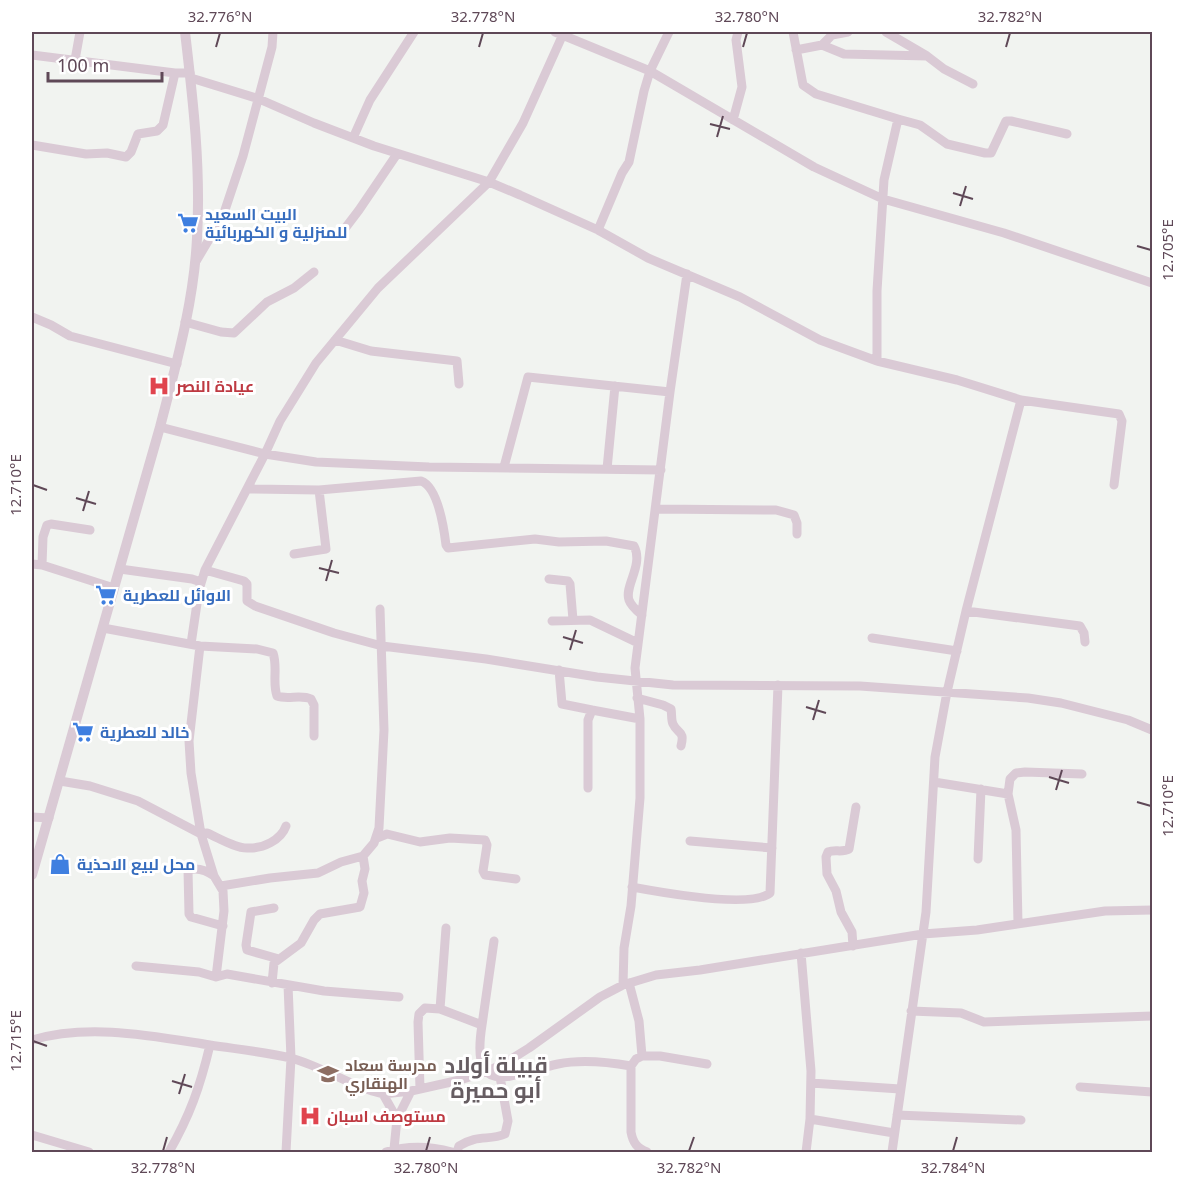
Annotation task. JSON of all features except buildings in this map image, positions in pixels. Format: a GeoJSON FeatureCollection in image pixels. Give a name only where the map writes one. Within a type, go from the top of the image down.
{"type":"FeatureCollection","features":[{"type":"Feature","properties":{"kind":"street"},"geometry":{"type":"LineString","coordinates":[[75,60],[80,32]]}},
{"type":"Feature","properties":{"kind":"street"},"geometry":{"type":"LineString","coordinates":[[32,875],[160,426],[177,364],[185,322],[195,263],[199,177],[185,32]]}},
{"type":"Feature","properties":{"kind":"street"},"geometry":{"type":"LineString","coordinates":[[195,263],[220,223],[243,156],[272,47],[273,32]]}},
{"type":"Feature","properties":{"kind":"street"},"geometry":{"type":"LineString","coordinates":[[353,138],[370,100],[414,32]]}},
{"type":"Feature","properties":{"kind":"street"},"geometry":{"type":"LineString","coordinates":[[216,977],[224,901],[221,886],[214,876],[201,834],[191,773],[189,741],[201,582],[205,570],[293,399],[316,363],[378,288],[489,182],[523,123],[561,32],[650,71],[814,167],[883,199],[1025,240],[1152,283]]}},
{"type":"Feature","properties":{"kind":"street"},"geometry":{"type":"LineString","coordinates":[[598,230],[622,173],[629,162],[650,71],[669,32]]}},
{"type":"Feature","properties":{"kind":"street"},"geometry":{"type":"LineString","coordinates":[[733,120],[742,87],[736,40],[738,32]]}},
{"type":"Feature","properties":{"kind":"street"},"geometry":{"type":"LineString","coordinates":[[793,32],[803,85],[808,90],[849,105],[920,125],[947,144],[991,153],[1005,121],[1067,134]]}},
{"type":"Feature","properties":{"kind":"street"},"geometry":{"type":"LineString","coordinates":[[822,45],[832,35],[848,32]]}},
{"type":"Feature","properties":{"kind":"street"},"geometry":{"type":"LineString","coordinates":[[886,32],[927,56],[944,69],[973,84]]}},
{"type":"Feature","properties":{"kind":"street"},"geometry":{"type":"LineString","coordinates":[[796,50],[822,45],[844,54],[927,56]]}},
{"type":"Feature","properties":{"kind":"street"},"geometry":{"type":"LineString","coordinates":[[32,55],[190,76],[259,99],[397,154],[489,182],[598,230],[648,258],[740,297],[804,333],[877,361],[957,380],[1021,400],[1119,414],[1122,422],[1114,485]]}},
{"type":"Feature","properties":{"kind":"street"},"geometry":{"type":"LineString","coordinates":[[32,145],[86,154],[107,153],[126,157],[131,152],[138,134],[157,131],[163,125],[175,73]]}},
{"type":"Feature","properties":{"kind":"street"},"geometry":{"type":"LineString","coordinates":[[877,361],[877,291],[884,180],[898,119]]}},
{"type":"Feature","properties":{"kind":"street"},"geometry":{"type":"LineString","coordinates":[[340,235],[397,154]]}},
{"type":"Feature","properties":{"kind":"street"},"geometry":{"type":"LineString","coordinates":[[185,322],[234,333],[267,302],[294,288],[314,272]]}},
{"type":"Feature","properties":{"kind":"street"},"geometry":{"type":"LineString","coordinates":[[642,1056],[639,1021],[626,984],[624,948],[640,798],[640,718],[635,682],[638,643],[687,274]]}},
{"type":"Feature","properties":{"kind":"street"},"geometry":{"type":"LineString","coordinates":[[32,317],[70,336],[177,364]]}},
{"type":"Feature","properties":{"kind":"street"},"geometry":{"type":"LineString","coordinates":[[335,340],[371,351],[458,361],[459,384]]}},
{"type":"Feature","properties":{"kind":"street"},"geometry":{"type":"LineString","coordinates":[[504,467],[528,376],[670,392]]}},
{"type":"Feature","properties":{"kind":"street"},"geometry":{"type":"LineString","coordinates":[[607,469],[615,386]]}},
{"type":"Feature","properties":{"kind":"street"},"geometry":{"type":"LineString","coordinates":[[892,1152],[923,934],[935,757],[966,611],[1021,400]]}},
{"type":"Feature","properties":{"kind":"street"},"geometry":{"type":"LineString","coordinates":[[160,426],[265,454],[316,462],[429,467],[661,470]]}},
{"type":"Feature","properties":{"kind":"street"},"geometry":{"type":"LineString","coordinates":[[248,489],[320,490],[424,482],[430,486],[437,504],[448,548],[535,539],[559,542],[606,541],[634,546],[637,555],[636,566],[628,595],[632,605],[642,615]]}},
{"type":"Feature","properties":{"kind":"street"},"geometry":{"type":"LineString","coordinates":[[294,554],[326,549],[320,490]]}},
{"type":"Feature","properties":{"kind":"street"},"geometry":{"type":"LineString","coordinates":[[656,509],[776,510],[794,515],[798,534]]}},
{"type":"Feature","properties":{"kind":"street"},"geometry":{"type":"LineString","coordinates":[[90,530],[47,525],[37,564],[114,588]]}},
{"type":"Feature","properties":{"kind":"street"},"geometry":{"type":"LineString","coordinates":[[120,569],[201,582]]}},
{"type":"Feature","properties":{"kind":"street"},"geometry":{"type":"LineString","coordinates":[[205,570],[244,581],[247,584],[247,601],[255,606],[334,633],[382,646],[635,682],[673,685],[860,686],[1028,698],[1061,703],[1128,720],[1152,730]]}},
{"type":"Feature","properties":{"kind":"street"},"geometry":{"type":"LineString","coordinates":[[549,579],[567,581],[570,584],[573,620]]}},
{"type":"Feature","properties":{"kind":"street"},"geometry":{"type":"LineString","coordinates":[[221,886],[318,873],[341,862],[363,856],[376,838],[379,828],[384,730],[380,609]]}},
{"type":"Feature","properties":{"kind":"street"},"geometry":{"type":"LineString","coordinates":[[966,611],[1080,626],[1085,642]]}},
{"type":"Feature","properties":{"kind":"street"},"geometry":{"type":"LineString","coordinates":[[552,621],[590,620],[638,643]]}},
{"type":"Feature","properties":{"kind":"street"},"geometry":{"type":"LineString","coordinates":[[103,628],[196,645],[257,649],[273,653],[277,696],[282,698],[309,697],[311,699],[314,705],[314,736]]}},
{"type":"Feature","properties":{"kind":"street"},"geometry":{"type":"LineString","coordinates":[[872,638],[957,651]]}},
{"type":"Feature","properties":{"kind":"street"},"geometry":{"type":"LineString","coordinates":[[559,670],[562,704],[640,718]]}},
{"type":"Feature","properties":{"kind":"street"},"geometry":{"type":"LineString","coordinates":[[632,887],[701,898],[741,899],[765,896],[771,890],[778,685]]}},
{"type":"Feature","properties":{"kind":"street"},"geometry":{"type":"LineString","coordinates":[[637,698],[671,709],[674,727],[681,732],[683,738],[681,746]]}},
{"type":"Feature","properties":{"kind":"street"},"geometry":{"type":"LineString","coordinates":[[588,788],[588,720],[592,710]]}},
{"type":"Feature","properties":{"kind":"street"},"geometry":{"type":"LineString","coordinates":[[1018,924],[1016,830],[1008,794],[1010,779],[1016,773],[1082,774]]}},
{"type":"Feature","properties":{"kind":"street"},"geometry":{"type":"LineString","coordinates":[[60,781],[90,786],[138,801],[201,834],[207,833],[249,848],[277,840],[282,836],[286,826]]}},
{"type":"Feature","properties":{"kind":"street"},"geometry":{"type":"LineString","coordinates":[[934,782],[1008,794]]}},
{"type":"Feature","properties":{"kind":"street"},"geometry":{"type":"LineString","coordinates":[[978,860],[981,789]]}},
{"type":"Feature","properties":{"kind":"street"},"geometry":{"type":"LineString","coordinates":[[853,946],[852,932],[841,912],[836,891],[827,874],[826,857],[832,850],[846,851],[849,849],[856,807]]}},
{"type":"Feature","properties":{"kind":"street"},"geometry":{"type":"LineString","coordinates":[[32,817],[49,818]]}},
{"type":"Feature","properties":{"kind":"street"},"geometry":{"type":"LineString","coordinates":[[376,838],[387,834],[420,842],[450,838],[485,840],[487,845],[484,875],[516,879]]}},
{"type":"Feature","properties":{"kind":"street"},"geometry":{"type":"LineString","coordinates":[[690,841],[772,848]]}},
{"type":"Feature","properties":{"kind":"street"},"geometry":{"type":"LineString","coordinates":[[272,982],[273,967],[279,959],[301,943],[320,914],[360,907],[364,893],[363,856]]}},
{"type":"Feature","properties":{"kind":"street"},"geometry":{"type":"LineString","coordinates":[[214,876],[206,870],[193,868],[188,870],[189,914],[191,917],[223,926]]}},
{"type":"Feature","properties":{"kind":"street"},"geometry":{"type":"LineString","coordinates":[[274,908],[251,912],[246,945],[247,950],[279,959]]}},
{"type":"Feature","properties":{"kind":"street"},"geometry":{"type":"LineString","coordinates":[[32,1040],[93,1032],[125,1033],[210,1045],[291,1058],[362,1088],[383,1094],[415,1090],[485,1072],[521,1053],[600,997],[626,984],[656,975],[923,934],[1018,924],[1105,910],[1152,909]]}},
{"type":"Feature","properties":{"kind":"street"},"geometry":{"type":"LineString","coordinates":[[440,1010],[446,928]]}},
{"type":"Feature","properties":{"kind":"street"},"geometry":{"type":"LineString","coordinates":[[494,941],[482,1025],[480,1057],[485,1072],[493,1077],[528,1074],[572,1062],[603,1062],[631,1066]]}},
{"type":"Feature","properties":{"kind":"street"},"geometry":{"type":"LineString","coordinates":[[801,953],[811,1083],[806,1152]]}},
{"type":"Feature","properties":{"kind":"street"},"geometry":{"type":"LineString","coordinates":[[136,966],[198,972],[216,977],[227,974],[324,991],[399,997]]}},
{"type":"Feature","properties":{"kind":"street"},"geometry":{"type":"LineString","coordinates":[[286,1152],[291,1058],[288,985]]}},
{"type":"Feature","properties":{"kind":"street"},"geometry":{"type":"LineString","coordinates":[[482,1025],[440,1010],[425,1008],[419,1014],[415,1090],[397,1119],[390,1151],[418,1147],[454,1152],[459,1146],[475,1138],[505,1134],[508,1121],[500,1077]]}},
{"type":"Feature","properties":{"kind":"street"},"geometry":{"type":"LineString","coordinates":[[911,1011],[961,1013],[984,1022],[1152,1016]]}},
{"type":"Feature","properties":{"kind":"street"},"geometry":{"type":"LineString","coordinates":[[169,1152],[187,1121],[210,1045]]}},
{"type":"Feature","properties":{"kind":"street"},"geometry":{"type":"LineString","coordinates":[[647,1152],[633,1142],[631,1132],[631,1066],[636,1059],[642,1056],[660,1056],[707,1064]]}},
{"type":"Feature","properties":{"kind":"street"},"geometry":{"type":"LineString","coordinates":[[811,1083],[900,1089]]}},
{"type":"Feature","properties":{"kind":"street"},"geometry":{"type":"LineString","coordinates":[[1080,1087],[1152,1092]]}},
{"type":"Feature","properties":{"kind":"street"},"geometry":{"type":"LineString","coordinates":[[383,1094],[397,1119]]}},
{"type":"Feature","properties":{"kind":"street"},"geometry":{"type":"LineString","coordinates":[[897,1115],[1021,1120]]}},
{"type":"Feature","properties":{"kind":"street"},"geometry":{"type":"LineString","coordinates":[[810,1119],[894,1133]]}},
{"type":"Feature","properties":{"kind":"street"},"geometry":{"type":"LineString","coordinates":[[32,1136],[89,1152]]}},
{"type":"Feature","properties":{"kind":"place","name":"البيت السعيد للمنزلية و الكهربائية"},"geometry":{"type":"Point","coordinates":[188,223]}},
{"type":"Feature","properties":{"kind":"place","name":"عيادة النصر"},"geometry":{"type":"Point","coordinates":[159,386]}},
{"type":"Feature","properties":{"kind":"place","name":"الاوائل للعطرية"},"geometry":{"type":"Point","coordinates":[106,595]}},
{"type":"Feature","properties":{"kind":"place","name":"خالد للعطرية"},"geometry":{"type":"Point","coordinates":[83,732]}},
{"type":"Feature","properties":{"kind":"place","name":"محل لبيع الاحذية"},"geometry":{"type":"Point","coordinates":[60,864]}},
{"type":"Feature","properties":{"kind":"place","name":"مدرسة سعاد الهنقاري"},"geometry":{"type":"Point","coordinates":[328,1074]}},
{"type":"Feature","properties":{"kind":"place","name":"مستوصف اسبان"},"geometry":{"type":"Point","coordinates":[310,1116]}},
{"type":"Feature","properties":{"kind":"district","name":"قبيلة أولاد أبو حميرة"},"geometry":{"type":"Point","coordinates":[496,1076]}}]}
